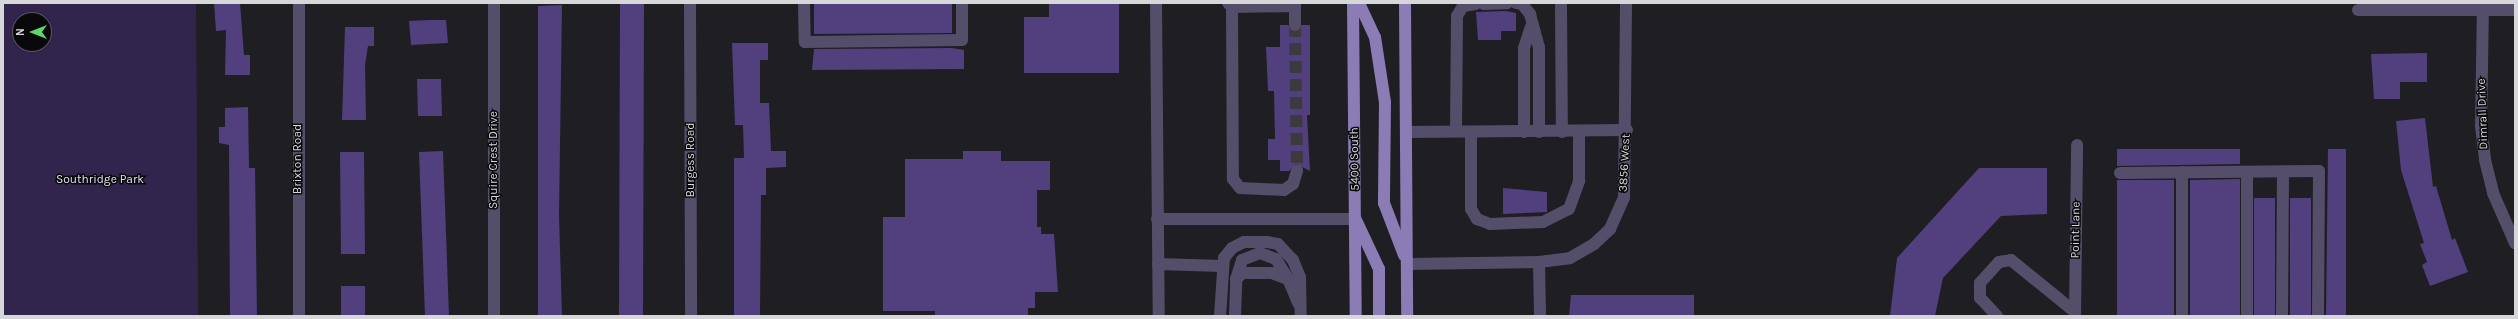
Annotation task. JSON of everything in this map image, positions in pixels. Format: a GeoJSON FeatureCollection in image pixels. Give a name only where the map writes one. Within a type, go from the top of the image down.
{"type":"FeatureCollection","features":[{"type":"Feature","properties":{"kind":"main road","name":"5400 South"},"geometry":{"type":"LineString","coordinates":[[1353,3],[1356,316]]}},
{"type":"Feature","properties":{"kind":"main road"},"geometry":{"type":"LineString","coordinates":[[1359,3],[1375,37],[1385,102],[1384,203],[1408,264]]}},
{"type":"Feature","properties":{"kind":"main road"},"geometry":{"type":"LineString","coordinates":[[1405,3],[1408,264],[1407,316]]}},
{"type":"Feature","properties":{"kind":"main road"},"geometry":{"type":"LineString","coordinates":[[1356,219],[1379,269],[1379,316]]}},
{"type":"Feature","properties":{"kind":"street","name":"Brixton Road"},"geometry":{"type":"LineString","coordinates":[[298,316],[299,3]]}},
{"type":"Feature","properties":{"kind":"street","name":"Squire Crest Drive"},"geometry":{"type":"LineString","coordinates":[[494,3],[494,316]]}},
{"type":"Feature","properties":{"kind":"street","name":"Burgess Road"},"geometry":{"type":"LineString","coordinates":[[690,3],[691,316]]}},
{"type":"Feature","properties":{"kind":"street"},"geometry":{"type":"LineString","coordinates":[[804,3],[805,42],[962,40],[962,3]]}},
{"type":"Feature","properties":{"kind":"street"},"geometry":{"type":"LineString","coordinates":[[1156,3],[1159,316]]}},
{"type":"Feature","properties":{"kind":"street"},"geometry":{"type":"LineString","coordinates":[[1456,130],[1457,16],[1463,6],[1507,3]]}},
{"type":"Feature","properties":{"kind":"street"},"geometry":{"type":"LineString","coordinates":[[1516,3],[1527,8],[1531,28],[1539,47],[1539,132]]}},
{"type":"Feature","properties":{"kind":"street"},"geometry":{"type":"LineString","coordinates":[[1561,3],[1562,132]]}},
{"type":"Feature","properties":{"kind":"street","name":"3856 West"},"geometry":{"type":"LineString","coordinates":[[1408,264],[1539,262],[1570,258],[1594,244],[1610,229],[1624,197],[1627,130],[1626,3]]}},
{"type":"Feature","properties":{"kind":"street"},"geometry":{"type":"LineString","coordinates":[[1296,24],[1296,4],[1230,5],[1233,179],[1240,188],[1284,190],[1293,184],[1297,171]]}},
{"type":"Feature","properties":{"kind":"street"},"geometry":{"type":"LineString","coordinates":[[2358,10],[2483,6],[2515,10]]}},
{"type":"Feature","properties":{"kind":"street","name":"Dimrall Drive"},"geometry":{"type":"LineString","coordinates":[[2483,6],[2481,126],[2485,160],[2493,193],[2515,243]]}},
{"type":"Feature","properties":{"kind":"street"},"geometry":{"type":"LineString","coordinates":[[1524,132],[1524,48],[1531,28]]}},
{"type":"Feature","properties":{"kind":"street"},"geometry":{"type":"LineString","coordinates":[[1406,132],[1456,130],[1471,134],[1627,130]]}},
{"type":"Feature","properties":{"kind":"street"},"geometry":{"type":"LineString","coordinates":[[1471,134],[1471,209],[1477,219],[1490,224],[1543,222],[1569,209],[1579,181],[1579,131]]}},
{"type":"Feature","properties":{"kind":"street","name":"Point Lane"},"geometry":{"type":"LineString","coordinates":[[2075,314],[2077,145]]}},
{"type":"Feature","properties":{"kind":"street"},"geometry":{"type":"LineString","coordinates":[[2120,173],[2319,171],[2318,316]]}},
{"type":"Feature","properties":{"kind":"street"},"geometry":{"type":"LineString","coordinates":[[2182,172],[2182,316]]}},
{"type":"Feature","properties":{"kind":"street"},"geometry":{"type":"LineString","coordinates":[[2247,172],[2247,316]]}},
{"type":"Feature","properties":{"kind":"street"},"geometry":{"type":"LineString","coordinates":[[2282,172],[2282,316]]}},
{"type":"Feature","properties":{"kind":"street"},"geometry":{"type":"LineString","coordinates":[[1157,220],[1356,219]]}},
{"type":"Feature","properties":{"kind":"street"},"geometry":{"type":"LineString","coordinates":[[1220,316],[1222,266],[1232,248],[1244,242],[1278,244],[1293,260],[1300,277],[1301,313]]}},
{"type":"Feature","properties":{"kind":"street"},"geometry":{"type":"LineString","coordinates":[[1235,316],[1236,279],[1242,260],[1260,253],[1276,259],[1288,279],[1301,313]]}},
{"type":"Feature","properties":{"kind":"street"},"geometry":{"type":"LineString","coordinates":[[1997,316],[1980,298],[1980,283],[1999,262],[2011,260],[2075,314]]}},
{"type":"Feature","properties":{"kind":"street"},"geometry":{"type":"LineString","coordinates":[[1539,262],[1540,316]]}},
{"type":"Feature","properties":{"kind":"street"},"geometry":{"type":"LineString","coordinates":[[1158,264],[1222,266]]}},
{"type":"Feature","properties":{"kind":"street"},"geometry":{"type":"LineString","coordinates":[[1236,279],[1243,273],[1260,272],[1288,279]]}},
{"type":"Feature","properties":{"kind":"green space","name":"Southridge Park"},"geometry":{"type":"Polygon","coordinates":[[[3,3],[196,3],[198,316],[3,316],[3,3]]]}},
{"type":"Feature","properties":{"kind":"building"},"geometry":{"type":"Polygon","coordinates":[[[214,3],[240,3],[244,55],[250,55],[250,75],[225,75],[226,30],[216,31],[214,3]]]}},
{"type":"Feature","properties":{"kind":"building"},"geometry":{"type":"Polygon","coordinates":[[[620,3],[644,3],[643,316],[619,316],[620,3]]]}},
{"type":"Feature","properties":{"kind":"building"},"geometry":{"type":"Polygon","coordinates":[[[814,3],[952,3],[952,33],[814,34],[814,3]]]}},
{"type":"Feature","properties":{"kind":"building"},"geometry":{"type":"Polygon","coordinates":[[[1049,4],[1119,4],[1119,73],[1024,73],[1024,17],[1049,17],[1049,4]]]}},
{"type":"Feature","properties":{"kind":"building"},"geometry":{"type":"Polygon","coordinates":[[[562,5],[559,215],[562,316],[538,316],[538,6],[562,5]]]}},
{"type":"Feature","properties":{"kind":"building"},"geometry":{"type":"Polygon","coordinates":[[[1506,11],[1516,13],[1516,31],[1501,31],[1501,40],[1478,40],[1476,12],[1506,11]]]}},
{"type":"Feature","properties":{"kind":"building"},"geometry":{"type":"Polygon","coordinates":[[[446,20],[448,43],[411,45],[409,21],[446,20]]]}},
{"type":"Feature","properties":{"kind":"building"},"geometry":{"type":"Polygon","coordinates":[[[1280,25],[1288,25],[1295,32],[1302,25],[1310,25],[1310,115],[1307,115],[1310,171],[1296,164],[1289,171],[1280,171],[1280,160],[1268,160],[1268,139],[1275,139],[1274,91],[1268,91],[1266,47],[1280,47],[1280,25]]]}},
{"type":"Feature","properties":{"kind":"building"},"geometry":{"type":"Polygon","coordinates":[[[345,27],[374,27],[374,46],[368,46],[365,65],[366,120],[342,120],[345,27]]]}},
{"type":"Feature","properties":{"kind":"building"},"geometry":{"type":"Polygon","coordinates":[[[732,43],[768,43],[768,60],[760,60],[760,103],[769,103],[771,151],[786,151],[786,167],[766,168],[766,195],[761,195],[760,316],[734,316],[734,158],[744,158],[743,125],[735,125],[732,43]]]}},
{"type":"Feature","properties":{"kind":"building"},"geometry":{"type":"Polygon","coordinates":[[[952,48],[964,50],[964,69],[812,70],[814,49],[952,48]]]}},
{"type":"Feature","properties":{"kind":"building"},"geometry":{"type":"Polygon","coordinates":[[[2427,53],[2427,82],[2400,82],[2400,99],[2374,99],[2371,54],[2427,53]]]}},
{"type":"Feature","properties":{"kind":"building"},"geometry":{"type":"Polygon","coordinates":[[[417,79],[441,79],[442,116],[418,116],[417,79]]]}},
{"type":"Feature","properties":{"kind":"building"},"geometry":{"type":"Polygon","coordinates":[[[248,107],[249,168],[255,168],[257,316],[230,316],[229,145],[219,143],[219,127],[225,127],[225,108],[248,107]]]}},
{"type":"Feature","properties":{"kind":"building"},"geometry":{"type":"Polygon","coordinates":[[[2425,118],[2433,187],[2436,186],[2452,240],[2455,238],[2468,272],[2430,286],[2422,265],[2427,262],[2420,244],[2424,243],[2401,170],[2396,121],[2425,118]]]}},
{"type":"Feature","properties":{"kind":"building"},"geometry":{"type":"Polygon","coordinates":[[[2117,149],[2240,149],[2240,164],[2117,166],[2117,149]]]}},
{"type":"Feature","properties":{"kind":"building"},"geometry":{"type":"Polygon","coordinates":[[[2328,149],[2346,149],[2346,316],[2326,316],[2328,149]]]}},
{"type":"Feature","properties":{"kind":"building"},"geometry":{"type":"Polygon","coordinates":[[[443,151],[449,316],[425,316],[419,152],[443,151]]]}},
{"type":"Feature","properties":{"kind":"building"},"geometry":{"type":"Polygon","coordinates":[[[963,151],[1001,151],[1001,161],[1050,161],[1050,190],[1037,190],[1037,227],[1041,227],[1041,234],[1054,234],[1058,292],[1035,292],[1035,308],[1028,308],[1028,316],[935,316],[935,311],[883,311],[883,217],[905,217],[905,159],[963,159],[963,151]]]}},
{"type":"Feature","properties":{"kind":"building"},"geometry":{"type":"Polygon","coordinates":[[[340,152],[364,152],[365,254],[341,254],[340,152]]]}},
{"type":"Feature","properties":{"kind":"building"},"geometry":{"type":"Polygon","coordinates":[[[1979,168],[2047,168],[2047,214],[2001,216],[1943,278],[1935,316],[1890,316],[1897,258],[1979,168]]]}},
{"type":"Feature","properties":{"kind":"building"},"geometry":{"type":"Polygon","coordinates":[[[2240,179],[2240,316],[2190,316],[2190,180],[2240,179]]]}},
{"type":"Feature","properties":{"kind":"building"},"geometry":{"type":"Polygon","coordinates":[[[2117,180],[2174,180],[2174,316],[2117,316],[2117,180]]]}},
{"type":"Feature","properties":{"kind":"building"},"geometry":{"type":"Polygon","coordinates":[[[1503,188],[1547,192],[1547,212],[1503,214],[1503,188]]]}},
{"type":"Feature","properties":{"kind":"building"},"geometry":{"type":"Polygon","coordinates":[[[2254,198],[2275,198],[2275,316],[2254,316],[2254,198]]]}},
{"type":"Feature","properties":{"kind":"building"},"geometry":{"type":"Polygon","coordinates":[[[2290,198],[2311,198],[2311,316],[2290,316],[2290,198]]]}},
{"type":"Feature","properties":{"kind":"building"},"geometry":{"type":"Polygon","coordinates":[[[341,286],[365,286],[365,316],[341,316],[341,286]]]}},
{"type":"Feature","properties":{"kind":"building"},"geometry":{"type":"Polygon","coordinates":[[[1571,295],[1694,295],[1694,316],[1569,316],[1571,295]]]}},
{"type":"Feature","properties":{"kind":"tunnel"},"geometry":{"type":"LineString","coordinates":[[1295,25],[1297,171]]}}]}
